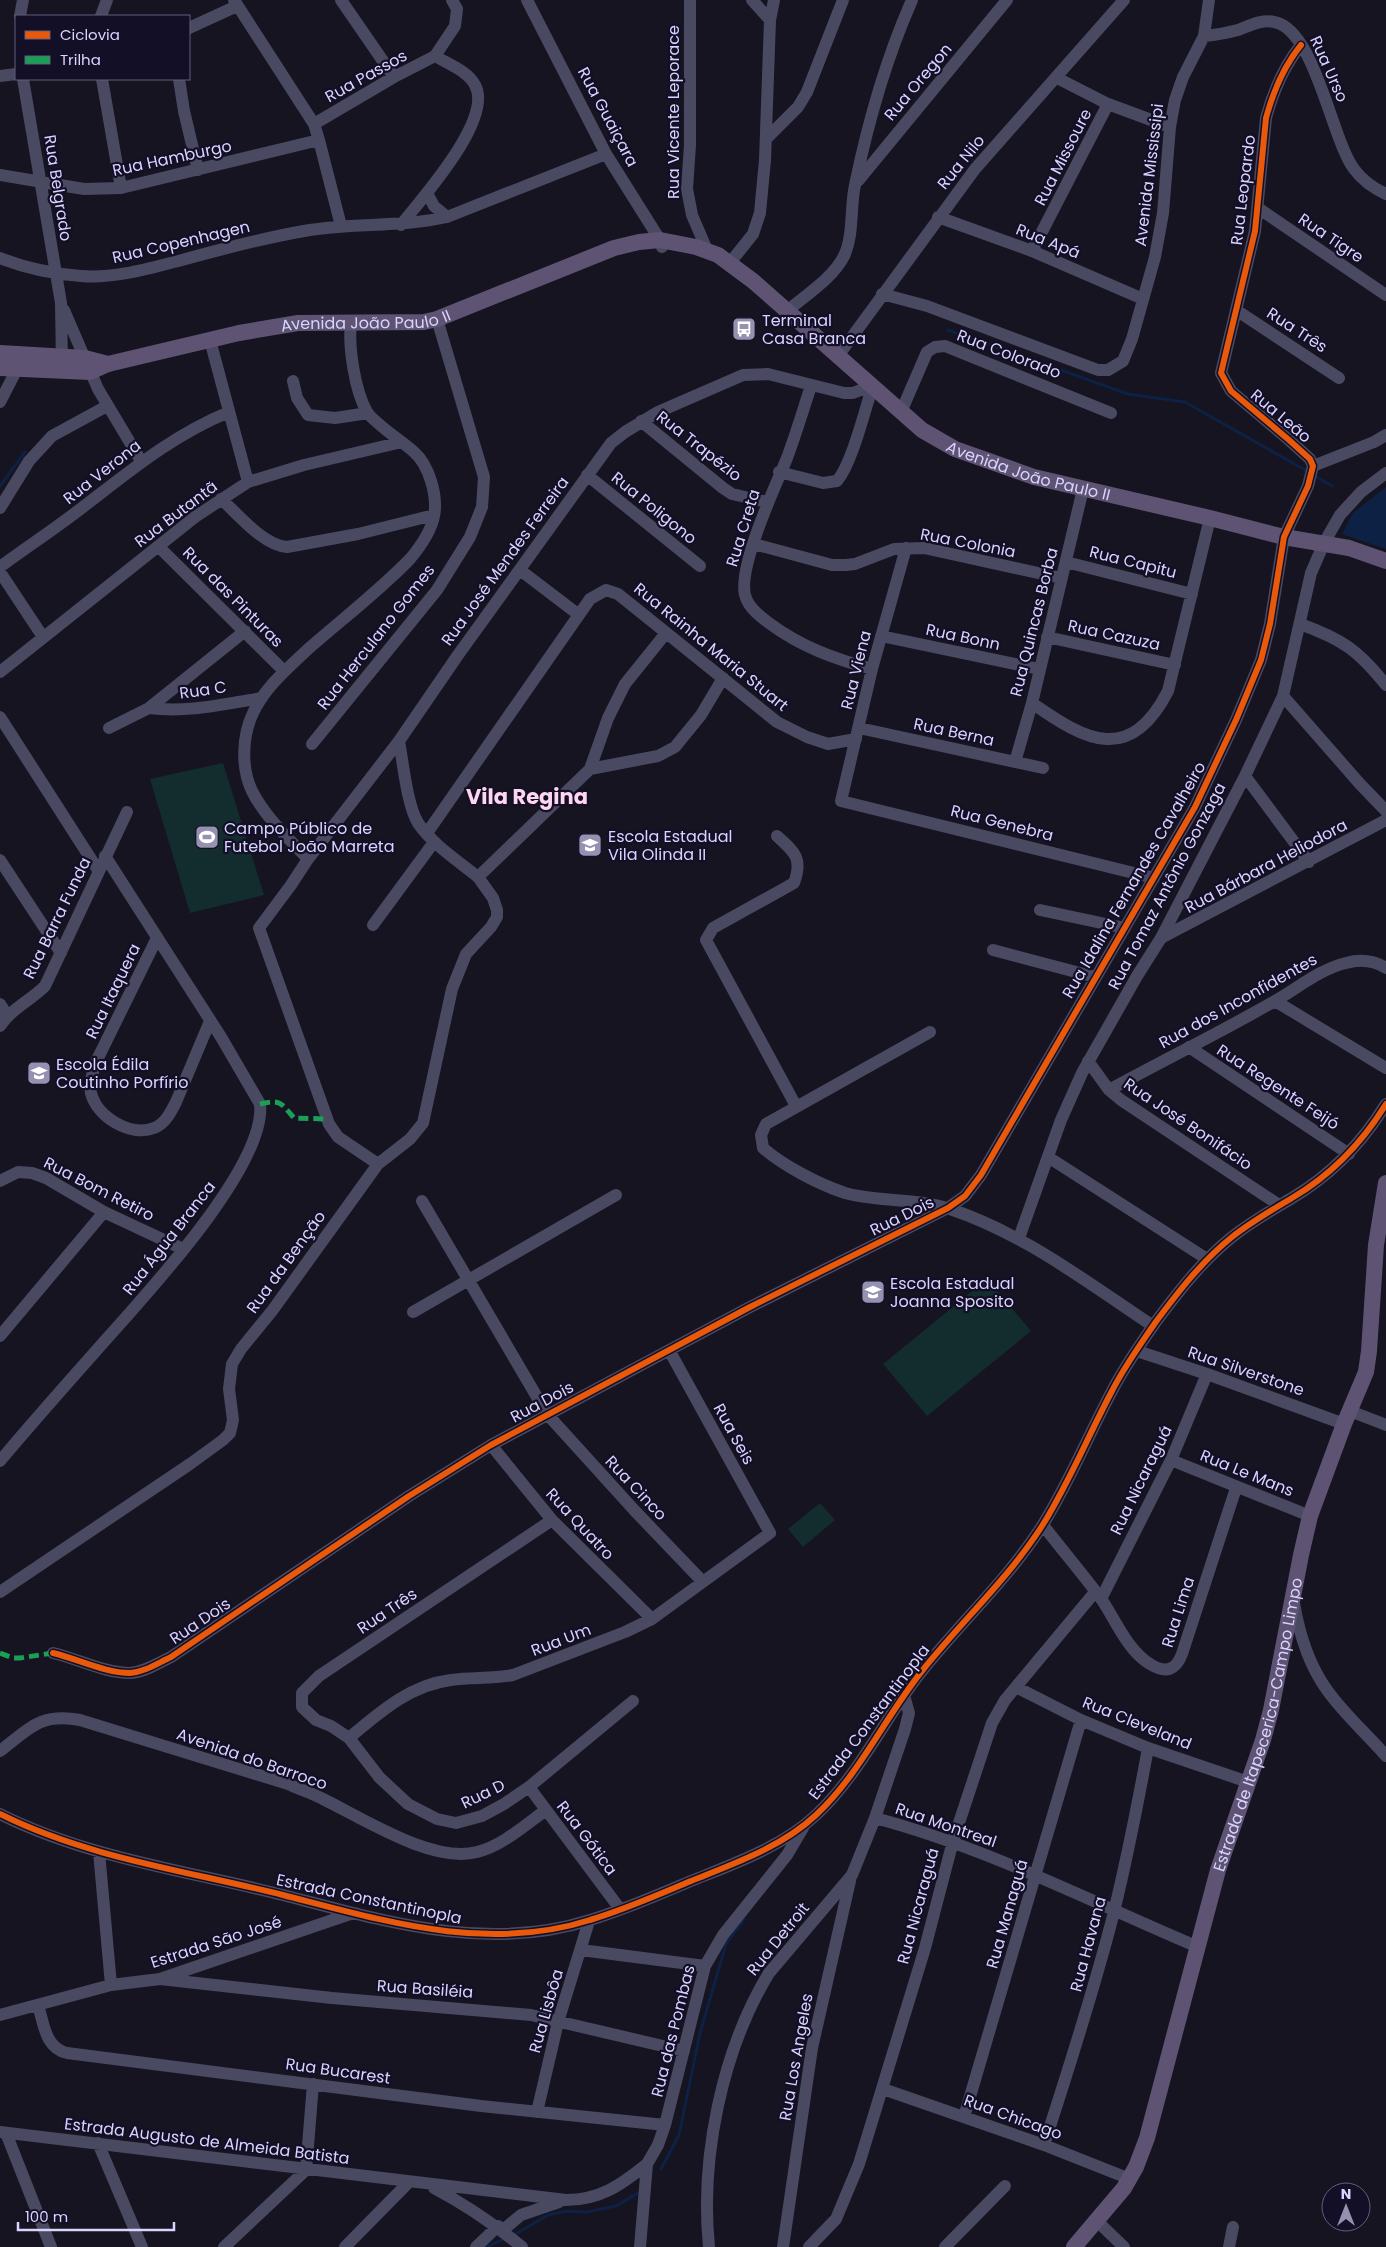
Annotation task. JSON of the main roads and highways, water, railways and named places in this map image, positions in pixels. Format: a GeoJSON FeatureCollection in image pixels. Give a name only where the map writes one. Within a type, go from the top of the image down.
{"type":"FeatureCollection","features":[{"type":"Feature","properties":{"kind":"main road","name":"Avenida João Paulo II"},"geometry":{"type":"LineString","coordinates":[[661,244],[729,264]]}},
{"type":"Feature","properties":{"kind":"main road","name":"Avenida João Paulo II"},"geometry":{"type":"LineString","coordinates":[[0,368],[17,362],[108,364],[239,333],[298,323],[410,323],[437,319],[614,248],[661,244],[707,250],[718,255],[753,281],[922,430],[955,449],[1034,477],[1288,538],[1349,548],[1386,560]]}},
{"type":"Feature","properties":{"kind":"main road","name":"Avenida João Paulo II"},"geometry":{"type":"LineString","coordinates":[[0,353],[17,362]]}},
{"type":"Feature","properties":{"kind":"main road","name":"Estrada de Itapecerica-Campo Limpo"},"geometry":{"type":"LineString","coordinates":[[1074,2247],[1098,2221],[1130,2178],[1146,2138],[1226,1844],[1271,1710],[1310,1516],[1366,1372],[1381,1246],[1386,1183]]}},
{"type":"Feature","properties":{"kind":"water"},"geometry":{"type":"Polygon","coordinates":[[[1386,487],[1386,549],[1342,534],[1353,513],[1386,487]]]}},
{"type":"Feature","properties":{"kind":"waterway"},"geometry":{"type":"LineString","coordinates":[[948,330],[1128,394],[1185,402],[1307,471]]}},
{"type":"Feature","properties":{"kind":"waterway"},"geometry":{"type":"LineString","coordinates":[[0,486],[25,452]]}},
{"type":"Feature","properties":{"kind":"waterway"},"geometry":{"type":"LineString","coordinates":[[1315,476],[1332,486]]}},
{"type":"Feature","properties":{"kind":"waterway"},"geometry":{"type":"LineString","coordinates":[[661,2169],[679,2135],[700,2033],[726,1944],[744,1919]]}},
{"type":"Feature","properties":{"kind":"waterway"},"geometry":{"type":"LineString","coordinates":[[514,2235],[548,2215],[566,2211],[587,2212],[616,2206],[638,2193]]}},
{"type":"Feature","properties":{"kind":"waterway"},"geometry":{"type":"LineString","coordinates":[[486,2247],[506,2238]]}},
{"type":"Feature","properties":{"kind":"place","name":"Terminal Casa Branca"},"geometry":{"type":"Point","coordinates":[744,329]}},
{"type":"Feature","properties":{"kind":"place","name":"Campo Público de Futebol João Marreta"},"geometry":{"type":"Point","coordinates":[207,837]}},
{"type":"Feature","properties":{"kind":"place","name":"Escola Estadual Vila Olinda II"},"geometry":{"type":"Point","coordinates":[590,845]}},
{"type":"Feature","properties":{"kind":"place","name":"Escola Édila Coutinho Porfírio"},"geometry":{"type":"Point","coordinates":[39,1073]}},
{"type":"Feature","properties":{"kind":"place","name":"Escola Estadual Joanna Sposito"},"geometry":{"type":"Point","coordinates":[873,1292]}},
{"type":"Feature","properties":{"kind":"district","name":"Vila Regina"},"geometry":{"type":"Point","coordinates":[527,796]}}]}
